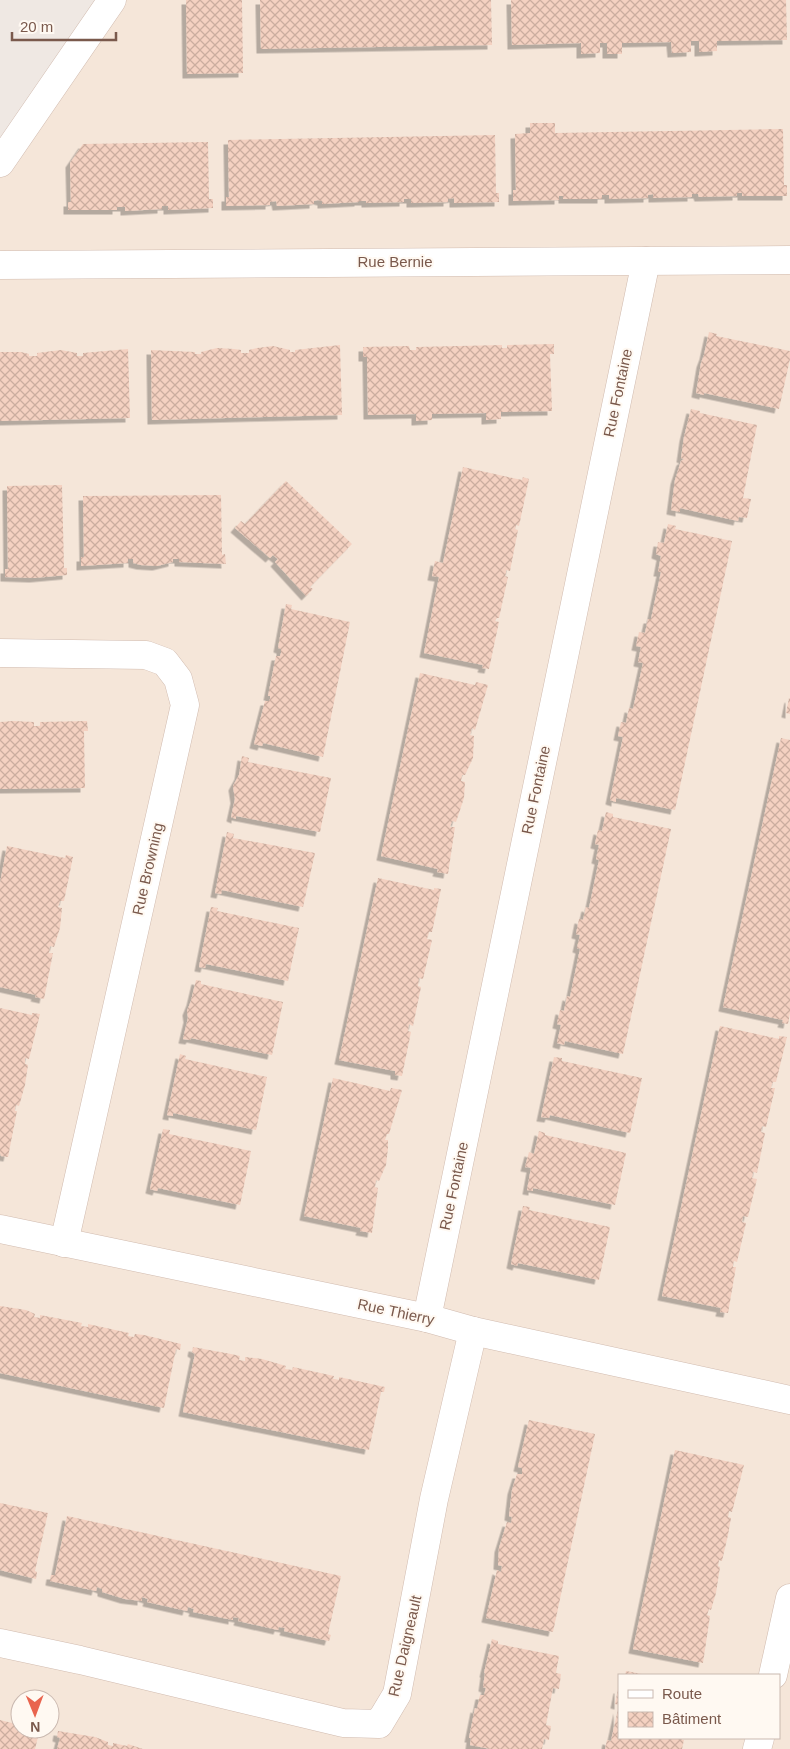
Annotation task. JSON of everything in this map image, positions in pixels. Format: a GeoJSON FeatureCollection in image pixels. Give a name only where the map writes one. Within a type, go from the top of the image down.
{"type":"FeatureCollection","features":[{"type":"Feature","properties":{"kind":"street"},"geometry":{"type":"LineString","coordinates":[[0,163],[112,0]]}},
{"type":"Feature","properties":{"kind":"street","name":"Rue Bernie"},"geometry":{"type":"LineString","coordinates":[[0,265],[790,260]]}},
{"type":"Feature","properties":{"kind":"street","name":"Rue Fontaine"},"geometry":{"type":"LineString","coordinates":[[427,1318],[646,261]]}},
{"type":"Feature","properties":{"kind":"street","name":"Rue Browning"},"geometry":{"type":"LineString","coordinates":[[0,653],[146,654],[165,662],[178,679],[185,705],[64,1243]]}},
{"type":"Feature","properties":{"kind":"street","name":"Rue Thierry"},"geometry":{"type":"LineString","coordinates":[[0,1229],[427,1318],[472,1331],[790,1400]]}},
{"type":"Feature","properties":{"kind":"street","name":"Rue Daigneault"},"geometry":{"type":"LineString","coordinates":[[0,1643],[80,1660],[343,1723],[380,1724],[397,1694],[434,1500],[472,1331]]}},
{"type":"Feature","properties":{"kind":"street"},"geometry":{"type":"LineString","coordinates":[[773,1674],[790,1598]]}},
{"type":"Feature","properties":{"kind":"shaded area"},"geometry":{"type":"Polygon","coordinates":[[[0,0],[112,0],[0,163],[0,0]]]}},
{"type":"Feature","properties":{"kind":"shaded area"},"geometry":{"type":"Polygon","coordinates":[[[106,0],[790,0],[790,1749],[0,1749],[0,159],[106,0]]]}},
{"type":"Feature","properties":{"kind":"building"},"geometry":{"type":"Polygon","coordinates":[[[186,0],[242,0],[243,73],[187,74],[186,0]]]}},
{"type":"Feature","properties":{"kind":"building"},"geometry":{"type":"Polygon","coordinates":[[[260,0],[491,0],[492,45],[261,49],[260,0]]]}},
{"type":"Feature","properties":{"kind":"building"},"geometry":{"type":"Polygon","coordinates":[[[511,0],[786,0],[787,40],[717,41],[717,51],[699,52],[699,41],[691,41],[691,52],[672,53],[671,42],[622,43],[622,54],[607,54],[607,43],[600,43],[600,53],[581,54],[581,43],[512,45],[511,0]]]}},
{"type":"Feature","properties":{"kind":"building"},"geometry":{"type":"Polygon","coordinates":[[[530,123],[555,123],[555,133],[783,129],[784,185],[787,185],[787,196],[742,196],[742,193],[737,193],[737,196],[699,197],[698,194],[692,194],[692,197],[653,198],[653,194],[648,195],[648,198],[609,199],[609,195],[602,195],[602,199],[563,199],[563,196],[559,196],[559,200],[513,201],[513,190],[516,190],[515,134],[530,133],[530,123]]]}},
{"type":"Feature","properties":{"kind":"building"},"geometry":{"type":"Polygon","coordinates":[[[495,135],[496,193],[499,193],[499,202],[454,203],[454,198],[448,199],[448,202],[411,203],[411,199],[404,199],[404,202],[366,203],[366,201],[359,201],[322,204],[322,201],[318,200],[314,201],[314,204],[277,206],[276,201],[270,202],[270,205],[226,206],[226,197],[229,197],[228,140],[495,135]]]}},
{"type":"Feature","properties":{"kind":"building"},"geometry":{"type":"Polygon","coordinates":[[[208,142],[209,199],[213,199],[213,208],[168,210],[168,206],[162,206],[162,209],[125,211],[125,207],[117,207],[117,210],[68,210],[68,202],[71,202],[70,163],[83,144],[208,142]]]}},
{"type":"Feature","properties":{"kind":"building"},"geometry":{"type":"Polygon","coordinates":[[[709,332],[717,334],[716,336],[790,351],[779,409],[704,393],[704,395],[696,393],[709,332]]]}},
{"type":"Feature","properties":{"kind":"building"},"geometry":{"type":"Polygon","coordinates":[[[554,344],[554,354],[550,354],[552,411],[501,412],[501,419],[486,420],[486,413],[432,414],[432,420],[416,421],[416,414],[368,415],[367,357],[363,357],[363,347],[409,346],[410,350],[416,350],[416,347],[502,345],[502,348],[507,348],[507,345],[554,344]]]}},
{"type":"Feature","properties":{"kind":"building"},"geometry":{"type":"Polygon","coordinates":[[[340,345],[342,415],[152,420],[151,350],[195,352],[195,354],[201,354],[201,352],[217,348],[241,350],[241,353],[249,353],[249,350],[273,346],[295,352],[295,350],[340,345]]]}},
{"type":"Feature","properties":{"kind":"building"},"geometry":{"type":"Polygon","coordinates":[[[128,349],[130,418],[0,421],[0,352],[21,352],[29,354],[29,356],[37,356],[37,353],[61,350],[77,353],[77,356],[83,356],[83,353],[128,349]]]}},
{"type":"Feature","properties":{"kind":"building"},"geometry":{"type":"Polygon","coordinates":[[[691,409],[700,411],[700,413],[757,425],[743,498],[751,499],[747,518],[739,517],[738,521],[680,508],[680,512],[671,510],[675,480],[681,461],[684,459],[681,458],[691,409]]]}},
{"type":"Feature","properties":{"kind":"building"},"geometry":{"type":"Polygon","coordinates":[[[463,467],[522,480],[523,477],[529,479],[519,526],[516,525],[515,529],[518,530],[510,571],[506,570],[505,576],[508,577],[499,618],[495,621],[499,622],[489,669],[482,668],[483,665],[424,653],[439,577],[432,576],[435,561],[443,563],[463,467]]]}},
{"type":"Feature","properties":{"kind":"building"},"geometry":{"type":"Polygon","coordinates":[[[286,481],[352,544],[310,587],[313,589],[306,596],[275,562],[278,559],[273,555],[270,558],[235,528],[241,521],[245,524],[286,481]]]}},
{"type":"Feature","properties":{"kind":"building"},"geometry":{"type":"Polygon","coordinates":[[[62,485],[64,568],[67,568],[67,575],[34,578],[5,577],[5,569],[8,569],[7,486],[62,485]]]}},
{"type":"Feature","properties":{"kind":"building"},"geometry":{"type":"Polygon","coordinates":[[[221,495],[222,555],[225,554],[226,564],[179,562],[179,559],[173,559],[173,562],[157,566],[141,565],[133,563],[133,559],[128,559],[128,563],[81,566],[81,557],[84,557],[83,496],[221,495]]]}},
{"type":"Feature","properties":{"kind":"building"},"geometry":{"type":"Polygon","coordinates":[[[668,524],[676,526],[675,529],[732,541],[675,810],[616,798],[616,802],[610,800],[623,737],[618,736],[621,722],[626,723],[629,708],[633,709],[643,663],[638,662],[641,647],[636,646],[639,632],[645,633],[648,619],[651,619],[661,572],[658,572],[661,556],[656,554],[658,542],[664,543],[668,524]]]}},
{"type":"Feature","properties":{"kind":"building"},"geometry":{"type":"Polygon","coordinates":[[[286,604],[292,605],[291,609],[350,622],[323,757],[263,743],[262,746],[254,744],[265,701],[270,699],[270,696],[268,696],[276,656],[280,656],[281,653],[281,649],[278,648],[286,604]]]}},
{"type":"Feature","properties":{"kind":"building"},"geometry":{"type":"Polygon","coordinates":[[[420,673],[475,685],[476,682],[488,685],[475,730],[472,728],[470,735],[474,736],[473,758],[465,775],[462,775],[461,781],[465,782],[464,798],[456,822],[452,821],[450,827],[455,827],[448,874],[437,872],[438,869],[381,856],[420,673]]]}},
{"type":"Feature","properties":{"kind":"building"},"geometry":{"type":"Polygon","coordinates":[[[790,699],[790,714],[786,713],[790,699]]]}},
{"type":"Feature","properties":{"kind":"building"},"geometry":{"type":"Polygon","coordinates":[[[87,721],[88,731],[84,731],[85,788],[0,789],[0,722],[34,722],[34,726],[40,726],[40,722],[87,721]]]}},
{"type":"Feature","properties":{"kind":"building"},"geometry":{"type":"Polygon","coordinates":[[[781,738],[790,740],[790,1013],[788,1024],[782,1023],[783,1020],[723,1007],[781,738]]]}},
{"type":"Feature","properties":{"kind":"building"},"geometry":{"type":"Polygon","coordinates":[[[242,756],[249,758],[248,762],[331,778],[320,832],[236,816],[236,819],[231,817],[235,799],[233,786],[239,775],[242,756]]]}},
{"type":"Feature","properties":{"kind":"building"},"geometry":{"type":"Polygon","coordinates":[[[606,812],[613,814],[613,817],[671,829],[623,1054],[565,1041],[564,1045],[557,1043],[561,1025],[557,1024],[560,1010],[564,1011],[567,996],[570,997],[580,949],[577,948],[580,935],[576,934],[579,919],[583,920],[586,907],[589,908],[599,860],[596,859],[599,845],[595,844],[598,830],[602,831],[606,812]]]}},
{"type":"Feature","properties":{"kind":"building"},"geometry":{"type":"Polygon","coordinates":[[[227,832],[234,834],[233,838],[315,853],[303,907],[222,890],[221,894],[215,893],[227,832]]]}},
{"type":"Feature","properties":{"kind":"building"},"geometry":{"type":"Polygon","coordinates":[[[7,846],[65,858],[66,855],[73,857],[64,901],[60,901],[58,907],[62,908],[60,928],[54,947],[50,946],[49,953],[53,953],[44,999],[35,997],[36,995],[0,987],[0,883],[7,846]]]}},
{"type":"Feature","properties":{"kind":"building"},"geometry":{"type":"Polygon","coordinates":[[[378,878],[434,890],[434,888],[441,889],[432,932],[429,932],[427,939],[432,940],[423,979],[419,978],[418,986],[421,987],[413,1026],[409,1024],[408,1031],[411,1032],[402,1076],[395,1075],[395,1071],[339,1060],[378,878]]]}},
{"type":"Feature","properties":{"kind":"building"},"geometry":{"type":"Polygon","coordinates":[[[211,907],[218,908],[217,911],[299,928],[288,981],[206,964],[205,968],[199,967],[211,907]]]}},
{"type":"Feature","properties":{"kind":"building"},"geometry":{"type":"Polygon","coordinates":[[[196,980],[201,981],[201,984],[283,1002],[272,1055],[191,1038],[190,1040],[183,1039],[188,1018],[187,1011],[196,980]]]}},
{"type":"Feature","properties":{"kind":"building"},"geometry":{"type":"Polygon","coordinates":[[[0,1008],[32,1015],[32,1013],[40,1014],[29,1059],[25,1058],[25,1064],[28,1065],[25,1085],[19,1106],[16,1105],[15,1108],[15,1111],[17,1111],[8,1157],[1,1156],[0,1153],[0,1008]]]}},
{"type":"Feature","properties":{"kind":"building"},"geometry":{"type":"Polygon","coordinates":[[[720,1026],[779,1039],[779,1036],[787,1037],[776,1082],[773,1082],[771,1088],[775,1088],[766,1127],[762,1126],[761,1132],[765,1133],[757,1173],[753,1172],[752,1178],[757,1179],[748,1217],[743,1216],[742,1222],[746,1223],[737,1262],[734,1261],[733,1264],[733,1267],[736,1267],[728,1313],[720,1312],[721,1308],[662,1296],[720,1026]]]}},
{"type":"Feature","properties":{"kind":"building"},"geometry":{"type":"Polygon","coordinates":[[[180,1054],[186,1056],[185,1059],[267,1077],[256,1130],[173,1113],[173,1116],[167,1115],[180,1054]]]}},
{"type":"Feature","properties":{"kind":"building"},"geometry":{"type":"Polygon","coordinates":[[[554,1057],[562,1058],[562,1061],[642,1078],[630,1133],[550,1115],[549,1118],[541,1117],[554,1057]]]}},
{"type":"Feature","properties":{"kind":"building"},"geometry":{"type":"Polygon","coordinates":[[[333,1078],[390,1091],[391,1088],[402,1090],[389,1134],[387,1134],[385,1140],[388,1140],[386,1165],[379,1181],[376,1180],[375,1187],[378,1188],[372,1233],[360,1231],[361,1228],[304,1216],[333,1078]]]}},
{"type":"Feature","properties":{"kind":"building"},"geometry":{"type":"Polygon","coordinates":[[[163,1129],[170,1130],[169,1134],[251,1151],[240,1205],[158,1188],[157,1191],[150,1189],[163,1129]]]}},
{"type":"Feature","properties":{"kind":"building"},"geometry":{"type":"Polygon","coordinates":[[[539,1131],[545,1133],[545,1135],[626,1153],[615,1205],[533,1188],[533,1191],[527,1190],[531,1168],[525,1167],[529,1152],[534,1154],[539,1131]]]}},
{"type":"Feature","properties":{"kind":"building"},"geometry":{"type":"Polygon","coordinates":[[[523,1206],[530,1207],[529,1210],[610,1227],[599,1280],[518,1263],[517,1266],[511,1264],[523,1206]]]}},
{"type":"Feature","properties":{"kind":"building"},"geometry":{"type":"Polygon","coordinates":[[[0,1306],[26,1310],[35,1314],[34,1317],[40,1318],[40,1315],[82,1323],[81,1326],[88,1327],[88,1324],[129,1333],[128,1336],[134,1337],[135,1334],[144,1335],[181,1344],[180,1350],[176,1349],[164,1408],[0,1373],[0,1306]]]}},
{"type":"Feature","properties":{"kind":"building"},"geometry":{"type":"Polygon","coordinates":[[[193,1347],[240,1356],[239,1360],[245,1361],[245,1357],[262,1359],[286,1366],[285,1369],[292,1370],[293,1367],[334,1376],[333,1379],[339,1380],[339,1377],[385,1387],[384,1392],[381,1392],[369,1450],[183,1412],[195,1354],[192,1352],[193,1347]]]}},
{"type":"Feature","properties":{"kind":"building"},"geometry":{"type":"Polygon","coordinates":[[[529,1420],[595,1434],[553,1632],[486,1618],[497,1570],[501,1572],[502,1566],[498,1565],[499,1548],[507,1522],[511,1523],[512,1517],[509,1516],[512,1490],[517,1474],[522,1474],[522,1468],[518,1467],[529,1420]]]}},
{"type":"Feature","properties":{"kind":"building"},"geometry":{"type":"Polygon","coordinates":[[[675,1450],[744,1465],[732,1512],[729,1511],[728,1517],[731,1518],[722,1561],[719,1560],[718,1566],[720,1567],[716,1593],[711,1610],[709,1609],[707,1615],[710,1616],[703,1663],[633,1649],[675,1450]]]}},
{"type":"Feature","properties":{"kind":"building"},"geometry":{"type":"Polygon","coordinates":[[[0,1503],[48,1513],[35,1571],[37,1572],[36,1579],[0,1570],[0,1503]]]}},
{"type":"Feature","properties":{"kind":"building"},"geometry":{"type":"Polygon","coordinates":[[[67,1516],[341,1576],[328,1634],[331,1635],[329,1641],[284,1631],[285,1628],[279,1627],[278,1630],[238,1621],[239,1618],[233,1617],[233,1620],[193,1612],[194,1609],[188,1607],[187,1611],[147,1602],[148,1599],[142,1597],[142,1601],[125,1599],[102,1592],[102,1589],[97,1587],[96,1591],[50,1581],[51,1575],[55,1575],[67,1516]]]}},
{"type":"Feature","properties":{"kind":"building"},"geometry":{"type":"Polygon","coordinates":[[[492,1639],[498,1641],[498,1644],[559,1656],[556,1673],[561,1674],[559,1689],[553,1688],[546,1725],[551,1726],[549,1740],[544,1739],[542,1749],[491,1749],[470,1745],[471,1738],[469,1738],[475,1708],[477,1709],[480,1695],[484,1695],[486,1688],[483,1687],[484,1673],[492,1639]]]}},
{"type":"Feature","properties":{"kind":"building"},"geometry":{"type":"Polygon","coordinates":[[[626,1671],[642,1674],[625,1674],[626,1671]]]}},
{"type":"Feature","properties":{"kind":"building"},"geometry":{"type":"Polygon","coordinates":[[[618,1689],[618,1705],[615,1704],[618,1689]]]}},
{"type":"Feature","properties":{"kind":"building"},"geometry":{"type":"Polygon","coordinates":[[[618,1709],[618,1739],[684,1740],[682,1749],[605,1749],[607,1740],[611,1741],[618,1709]]]}},
{"type":"Feature","properties":{"kind":"building"},"geometry":{"type":"Polygon","coordinates":[[[0,1720],[10,1722],[10,1739],[38,1739],[35,1749],[0,1749],[0,1720]]]}},
{"type":"Feature","properties":{"kind":"building"},"geometry":{"type":"Polygon","coordinates":[[[60,1731],[95,1737],[108,1742],[108,1745],[113,1746],[113,1743],[127,1746],[128,1744],[143,1749],[57,1749],[60,1731]]]}}]}
